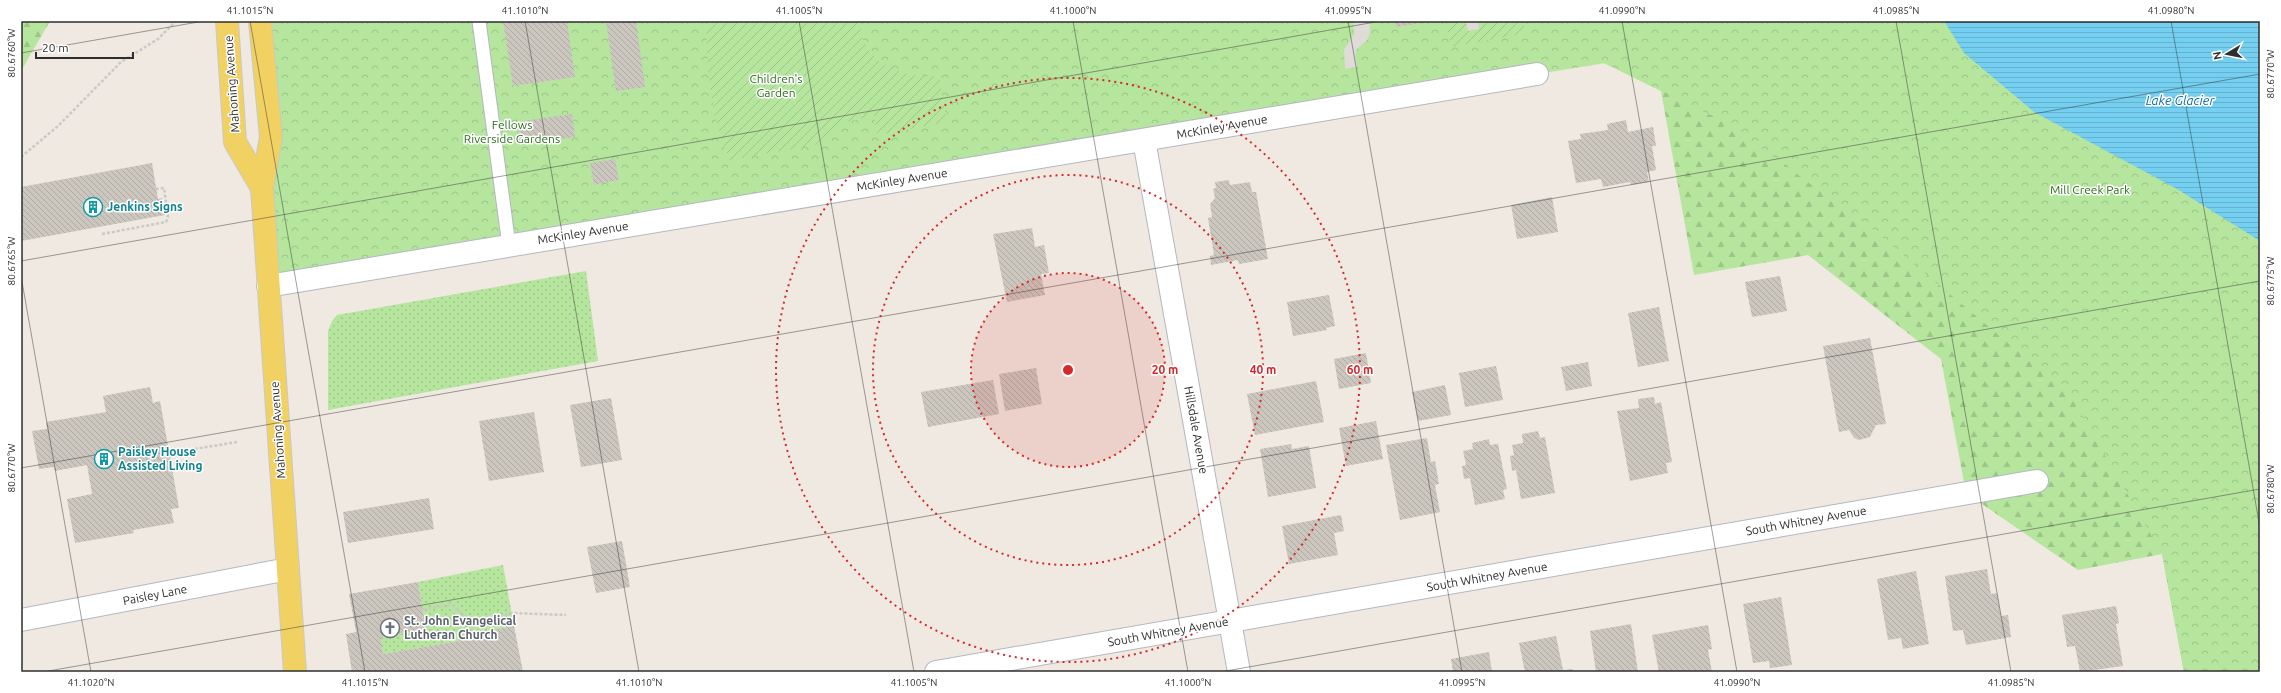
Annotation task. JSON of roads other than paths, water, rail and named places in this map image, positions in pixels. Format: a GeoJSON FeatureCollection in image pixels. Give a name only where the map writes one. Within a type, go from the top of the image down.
{"type":"FeatureCollection","features":[{"type":"Feature","properties":{"kind":"main road","name":"Mahoning Avenue"},"geometry":{"type":"LineString","coordinates":[[227,21],[236,142],[262,188]]}},
{"type":"Feature","properties":{"kind":"main road","name":"Mahoning Avenue"},"geometry":{"type":"LineString","coordinates":[[260,21],[271,137],[262,188],[295,672]]}},
{"type":"Feature","properties":{"kind":"street","name":"McKinley Avenue"},"geometry":{"type":"LineString","coordinates":[[268,286],[1537,74]]}},
{"type":"Feature","properties":{"kind":"street","name":"Hillsdale Avenue"},"geometry":{"type":"LineString","coordinates":[[1144,140],[1239,672]]}},
{"type":"Feature","properties":{"kind":"street","name":"South Whitney Avenue"},"geometry":{"type":"LineString","coordinates":[[936,672],[2037,481]]}},
{"type":"Feature","properties":{"kind":"street","name":"Paisley Lane"},"geometry":{"type":"LineString","coordinates":[[21,620],[288,568]]}},
{"type":"Feature","properties":{"kind":"lane"},"geometry":{"type":"LineString","coordinates":[[480,21],[509,246]]}},
{"type":"Feature","properties":{"kind":"water","name":"Lake Glacier"},"geometry":{"type":"Polygon","coordinates":[[[1944,21],[2260,21],[2260,241],[2177,189],[2034,112],[1964,53],[1944,21]]]}},
{"type":"Feature","properties":{"kind":"place","name":"Jenkins Signs"},"geometry":{"type":"Point","coordinates":[93,207]}},
{"type":"Feature","properties":{"kind":"place","name":"Paisley House Assisted Living"},"geometry":{"type":"Point","coordinates":[104,459]}},
{"type":"Feature","properties":{"kind":"place","name":"St. John Evangelical Lutheran Church"},"geometry":{"type":"Point","coordinates":[390,628]}},
{"type":"Feature","properties":{"kind":"park label","name":"Children's Garden"},"geometry":{"type":"Point","coordinates":[776,86]}},
{"type":"Feature","properties":{"kind":"park label","name":"Fellows Riverside Gardens"},"geometry":{"type":"Point","coordinates":[512,132]}},
{"type":"Feature","properties":{"kind":"park label","name":"Mill Creek Park"},"geometry":{"type":"Point","coordinates":[2090,190]}}]}
